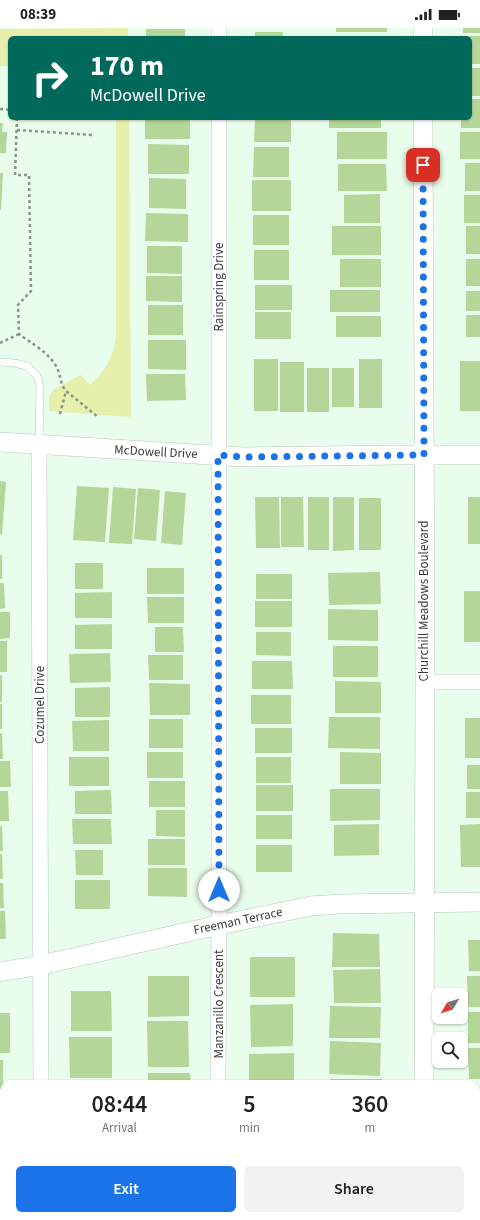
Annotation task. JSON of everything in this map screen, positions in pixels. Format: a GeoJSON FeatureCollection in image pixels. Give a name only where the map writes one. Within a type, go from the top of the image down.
{"type":"FeatureCollection","features":[{"type":"Feature","properties":{"kind":"street","name":"Rainspring Drive"},"geometry":{"type":"LineString","coordinates":[[219,120],[219,925]]}},
{"type":"Feature","properties":{"kind":"street","name":"Churchill Meadows Boulevard"},"geometry":{"type":"LineString","coordinates":[[423,120],[425,682],[424,1080]]}},
{"type":"Feature","properties":{"kind":"street","name":"McDowell Drive"},"geometry":{"type":"LineString","coordinates":[[0,442],[244,457],[480,455]]}},
{"type":"Feature","properties":{"kind":"street","name":"Cozumel Drive"},"geometry":{"type":"LineString","coordinates":[[39,445],[41,965]]}},
{"type":"Feature","properties":{"kind":"street"},"geometry":{"type":"LineString","coordinates":[[425,682],[480,682]]}},
{"type":"Feature","properties":{"kind":"street","name":"Freeman Terrace"},"geometry":{"type":"LineString","coordinates":[[0,972],[41,965],[311,906],[424,902],[480,902]]}},
{"type":"Feature","properties":{"kind":"street","name":"Manzanillo Crescent"},"geometry":{"type":"LineString","coordinates":[[218,1080],[219,925]]}},
{"type":"Feature","properties":{"kind":"street"},"geometry":{"type":"LineString","coordinates":[[41,965],[41,1080]]}},
{"type":"Feature","properties":{"kind":"lane"},"geometry":{"type":"LineString","coordinates":[[0,362],[27,366],[37,376],[40,386],[39,445]]}},
{"type":"Feature","properties":{"kind":"path"},"geometry":{"type":"LineString","coordinates":[[17,120],[15,175],[29,175],[31,291],[18,305],[19,334]]}},
{"type":"Feature","properties":{"kind":"path"},"geometry":{"type":"LineString","coordinates":[[16,130],[93,135]]}},
{"type":"Feature","properties":{"kind":"path"},"geometry":{"type":"LineString","coordinates":[[0,343],[19,334]]}},
{"type":"Feature","properties":{"kind":"path"},"geometry":{"type":"LineString","coordinates":[[19,334],[47,354],[57,367],[62,386],[66,392],[98,417]]}},
{"type":"Feature","properties":{"kind":"path"},"geometry":{"type":"LineString","coordinates":[[60,414],[66,392]]}},
{"type":"Feature","properties":{"kind":"green space"},"geometry":{"type":"Polygon","coordinates":[[[128,28],[128,36],[8,36],[8,66],[0,66],[0,29],[128,28]]]}},
{"type":"Feature","properties":{"kind":"green space"},"geometry":{"type":"Polygon","coordinates":[[[116,120],[129,120],[131,417],[49,411],[49,397],[54,389],[81,375],[90,385],[101,374],[111,357],[116,335],[116,120]]]}},
{"type":"Feature","properties":{"kind":"building"},"geometry":{"type":"Polygon","coordinates":[[[336,28],[387,28],[387,32],[336,32],[336,28]]]}},
{"type":"Feature","properties":{"kind":"building"},"geometry":{"type":"Polygon","coordinates":[[[463,28],[480,28],[480,33],[463,33],[463,28]]]}},
{"type":"Feature","properties":{"kind":"building"},"geometry":{"type":"Polygon","coordinates":[[[146,29],[185,29],[185,36],[146,36],[146,29]]]}},
{"type":"Feature","properties":{"kind":"building"},"geometry":{"type":"Polygon","coordinates":[[[255,32],[283,32],[283,36],[255,36],[255,32]]]}},
{"type":"Feature","properties":{"kind":"building"},"geometry":{"type":"Polygon","coordinates":[[[472,36],[480,36],[480,64],[472,64],[472,36]]]}},
{"type":"Feature","properties":{"kind":"building"},"geometry":{"type":"Polygon","coordinates":[[[472,68],[480,68],[480,96],[472,96],[472,68]]]}},
{"type":"Feature","properties":{"kind":"building"},"geometry":{"type":"Polygon","coordinates":[[[472,99],[480,99],[480,128],[461,128],[461,120],[472,120],[472,99]]]}},
{"type":"Feature","properties":{"kind":"building"},"geometry":{"type":"Polygon","coordinates":[[[145,120],[190,120],[190,139],[145,139],[145,120]]]}},
{"type":"Feature","properties":{"kind":"building"},"geometry":{"type":"Polygon","coordinates":[[[255,120],[291,120],[291,142],[254,142],[255,120]]]}},
{"type":"Feature","properties":{"kind":"building"},"geometry":{"type":"Polygon","coordinates":[[[329,120],[381,120],[381,128],[329,128],[329,120]]]}},
{"type":"Feature","properties":{"kind":"building"},"geometry":{"type":"Polygon","coordinates":[[[0,123],[3,123],[2,132],[7,132],[6,153],[0,153],[0,123]]]}},
{"type":"Feature","properties":{"kind":"building"},"geometry":{"type":"Polygon","coordinates":[[[337,132],[387,132],[387,159],[337,159],[337,132]]]}},
{"type":"Feature","properties":{"kind":"building"},"geometry":{"type":"Polygon","coordinates":[[[460,132],[480,132],[480,159],[460,159],[460,132]]]}},
{"type":"Feature","properties":{"kind":"building"},"geometry":{"type":"Polygon","coordinates":[[[148,144],[189,145],[189,174],[148,174],[148,144]]]}},
{"type":"Feature","properties":{"kind":"building"},"geometry":{"type":"Polygon","coordinates":[[[254,147],[289,147],[289,177],[253,177],[254,147]]]}},
{"type":"Feature","properties":{"kind":"building"},"geometry":{"type":"Polygon","coordinates":[[[465,163],[480,163],[480,191],[465,191],[465,163]]]}},
{"type":"Feature","properties":{"kind":"building"},"geometry":{"type":"Polygon","coordinates":[[[338,164],[386,164],[387,191],[338,191],[338,164]]]}},
{"type":"Feature","properties":{"kind":"building"},"geometry":{"type":"Polygon","coordinates":[[[0,173],[3,173],[1,210],[0,210],[0,173]]]}},
{"type":"Feature","properties":{"kind":"building"},"geometry":{"type":"Polygon","coordinates":[[[149,178],[186,179],[186,209],[149,208],[149,178]]]}},
{"type":"Feature","properties":{"kind":"building"},"geometry":{"type":"Polygon","coordinates":[[[252,180],[291,180],[291,211],[252,211],[252,180]]]}},
{"type":"Feature","properties":{"kind":"building"},"geometry":{"type":"Polygon","coordinates":[[[380,194],[380,223],[344,223],[344,195],[380,194]]]}},
{"type":"Feature","properties":{"kind":"building"},"geometry":{"type":"Polygon","coordinates":[[[464,195],[480,195],[480,223],[464,223],[464,195]]]}},
{"type":"Feature","properties":{"kind":"building"},"geometry":{"type":"Polygon","coordinates":[[[146,213],[188,214],[188,242],[145,241],[146,213]]]}},
{"type":"Feature","properties":{"kind":"building"},"geometry":{"type":"Polygon","coordinates":[[[253,215],[289,215],[289,245],[253,245],[253,215]]]}},
{"type":"Feature","properties":{"kind":"building"},"geometry":{"type":"Polygon","coordinates":[[[332,226],[381,226],[381,255],[332,255],[332,226]]]}},
{"type":"Feature","properties":{"kind":"building"},"geometry":{"type":"Polygon","coordinates":[[[466,226],[480,226],[480,254],[466,254],[466,226]]]}},
{"type":"Feature","properties":{"kind":"building"},"geometry":{"type":"Polygon","coordinates":[[[147,246],[182,246],[182,274],[147,273],[147,246]]]}},
{"type":"Feature","properties":{"kind":"building"},"geometry":{"type":"Polygon","coordinates":[[[254,250],[289,250],[289,280],[254,280],[254,250]]]}},
{"type":"Feature","properties":{"kind":"building"},"geometry":{"type":"Polygon","coordinates":[[[340,259],[381,259],[381,287],[340,287],[340,259]]]}},
{"type":"Feature","properties":{"kind":"building"},"geometry":{"type":"Polygon","coordinates":[[[466,259],[480,259],[480,286],[466,286],[466,259]]]}},
{"type":"Feature","properties":{"kind":"building"},"geometry":{"type":"Polygon","coordinates":[[[146,276],[182,276],[182,302],[146,301],[146,276]]]}},
{"type":"Feature","properties":{"kind":"building"},"geometry":{"type":"Polygon","coordinates":[[[255,285],[292,285],[292,310],[255,310],[255,285]]]}},
{"type":"Feature","properties":{"kind":"building"},"geometry":{"type":"Polygon","coordinates":[[[330,290],[380,290],[380,312],[330,312],[330,290]]]}},
{"type":"Feature","properties":{"kind":"building"},"geometry":{"type":"Polygon","coordinates":[[[466,291],[480,291],[480,311],[466,311],[466,291]]]}},
{"type":"Feature","properties":{"kind":"building"},"geometry":{"type":"Polygon","coordinates":[[[148,305],[183,305],[183,335],[148,335],[148,305]]]}},
{"type":"Feature","properties":{"kind":"building"},"geometry":{"type":"Polygon","coordinates":[[[255,312],[291,312],[291,339],[255,339],[255,312]]]}},
{"type":"Feature","properties":{"kind":"building"},"geometry":{"type":"Polygon","coordinates":[[[466,315],[480,315],[480,337],[466,337],[466,315]]]}},
{"type":"Feature","properties":{"kind":"building"},"geometry":{"type":"Polygon","coordinates":[[[336,316],[381,316],[381,337],[336,337],[336,316]]]}},
{"type":"Feature","properties":{"kind":"building"},"geometry":{"type":"Polygon","coordinates":[[[148,340],[186,340],[186,370],[148,369],[148,340]]]}},
{"type":"Feature","properties":{"kind":"building"},"geometry":{"type":"Polygon","coordinates":[[[254,359],[278,359],[278,411],[254,411],[254,359]]]}},
{"type":"Feature","properties":{"kind":"building"},"geometry":{"type":"Polygon","coordinates":[[[359,359],[382,359],[382,408],[359,408],[359,359]]]}},
{"type":"Feature","properties":{"kind":"building"},"geometry":{"type":"Polygon","coordinates":[[[460,361],[480,361],[480,411],[460,411],[460,361]]]}},
{"type":"Feature","properties":{"kind":"building"},"geometry":{"type":"Polygon","coordinates":[[[280,362],[304,362],[304,412],[280,412],[280,362]]]}},
{"type":"Feature","properties":{"kind":"building"},"geometry":{"type":"Polygon","coordinates":[[[307,368],[329,368],[329,412],[307,412],[307,368]]]}},
{"type":"Feature","properties":{"kind":"building"},"geometry":{"type":"Polygon","coordinates":[[[332,368],[354,368],[354,407],[332,407],[332,368]]]}},
{"type":"Feature","properties":{"kind":"building"},"geometry":{"type":"Polygon","coordinates":[[[146,374],[185,374],[186,400],[147,401],[146,374]]]}},
{"type":"Feature","properties":{"kind":"building"},"geometry":{"type":"Polygon","coordinates":[[[0,481],[6,482],[2,535],[0,534],[0,481]]]}},
{"type":"Feature","properties":{"kind":"building"},"geometry":{"type":"Polygon","coordinates":[[[77,486],[109,488],[105,542],[73,540],[77,486]]]}},
{"type":"Feature","properties":{"kind":"building"},"geometry":{"type":"Polygon","coordinates":[[[113,487],[136,489],[132,544],[109,543],[113,487]]]}},
{"type":"Feature","properties":{"kind":"building"},"geometry":{"type":"Polygon","coordinates":[[[138,488],[160,490],[156,541],[134,539],[138,488]]]}},
{"type":"Feature","properties":{"kind":"building"},"geometry":{"type":"Polygon","coordinates":[[[165,491],[186,493],[182,545],[161,543],[165,491]]]}},
{"type":"Feature","properties":{"kind":"building"},"geometry":{"type":"Polygon","coordinates":[[[255,497],[279,497],[280,548],[256,548],[255,497]]]}},
{"type":"Feature","properties":{"kind":"building"},"geometry":{"type":"Polygon","coordinates":[[[281,497],[303,497],[304,547],[281,547],[281,497]]]}},
{"type":"Feature","properties":{"kind":"building"},"geometry":{"type":"Polygon","coordinates":[[[308,497],[329,497],[329,550],[308,550],[308,497]]]}},
{"type":"Feature","properties":{"kind":"building"},"geometry":{"type":"Polygon","coordinates":[[[333,497],[354,497],[354,550],[333,551],[333,497]]]}},
{"type":"Feature","properties":{"kind":"building"},"geometry":{"type":"Polygon","coordinates":[[[468,497],[480,497],[480,544],[468,544],[468,497]]]}},
{"type":"Feature","properties":{"kind":"building"},"geometry":{"type":"Polygon","coordinates":[[[359,498],[381,498],[381,550],[359,550],[359,498]]]}},
{"type":"Feature","properties":{"kind":"building"},"geometry":{"type":"Polygon","coordinates":[[[0,555],[2,555],[2,579],[0,579],[0,555]]]}},
{"type":"Feature","properties":{"kind":"building"},"geometry":{"type":"Polygon","coordinates":[[[75,563],[103,563],[103,589],[75,589],[75,563]]]}},
{"type":"Feature","properties":{"kind":"building"},"geometry":{"type":"Polygon","coordinates":[[[147,568],[184,568],[184,594],[147,594],[147,568]]]}},
{"type":"Feature","properties":{"kind":"building"},"geometry":{"type":"Polygon","coordinates":[[[380,572],[381,604],[329,605],[328,573],[380,572]]]}},
{"type":"Feature","properties":{"kind":"building"},"geometry":{"type":"Polygon","coordinates":[[[256,574],[292,574],[292,599],[256,599],[256,574]]]}},
{"type":"Feature","properties":{"kind":"building"},"geometry":{"type":"Polygon","coordinates":[[[0,583],[4,583],[5,608],[0,609],[0,583]]]}},
{"type":"Feature","properties":{"kind":"building"},"geometry":{"type":"Polygon","coordinates":[[[464,591],[480,591],[480,642],[464,642],[464,591]]]}},
{"type":"Feature","properties":{"kind":"building"},"geometry":{"type":"Polygon","coordinates":[[[112,592],[112,618],[75,618],[75,593],[112,592]]]}},
{"type":"Feature","properties":{"kind":"building"},"geometry":{"type":"Polygon","coordinates":[[[147,597],[184,597],[184,623],[148,623],[147,597]]]}},
{"type":"Feature","properties":{"kind":"building"},"geometry":{"type":"Polygon","coordinates":[[[255,601],[292,601],[292,627],[255,627],[255,601]]]}},
{"type":"Feature","properties":{"kind":"building"},"geometry":{"type":"Polygon","coordinates":[[[328,609],[378,610],[378,641],[328,640],[328,609]]]}},
{"type":"Feature","properties":{"kind":"building"},"geometry":{"type":"Polygon","coordinates":[[[0,612],[10,612],[10,638],[0,639],[0,612]]]}},
{"type":"Feature","properties":{"kind":"building"},"geometry":{"type":"Polygon","coordinates":[[[112,624],[112,649],[75,649],[75,625],[112,624]]]}},
{"type":"Feature","properties":{"kind":"building"},"geometry":{"type":"Polygon","coordinates":[[[155,627],[183,627],[184,652],[155,652],[155,627]]]}},
{"type":"Feature","properties":{"kind":"building"},"geometry":{"type":"Polygon","coordinates":[[[256,632],[291,632],[291,656],[256,655],[256,632]]]}},
{"type":"Feature","properties":{"kind":"building"},"geometry":{"type":"Polygon","coordinates":[[[0,641],[7,641],[7,672],[0,672],[0,641]]]}},
{"type":"Feature","properties":{"kind":"building"},"geometry":{"type":"Polygon","coordinates":[[[333,646],[378,646],[378,677],[333,677],[333,646]]]}},
{"type":"Feature","properties":{"kind":"building"},"geometry":{"type":"Polygon","coordinates":[[[110,653],[111,682],[70,683],[69,654],[110,653]]]}},
{"type":"Feature","properties":{"kind":"building"},"geometry":{"type":"Polygon","coordinates":[[[148,655],[183,655],[183,680],[149,680],[148,655]]]}},
{"type":"Feature","properties":{"kind":"building"},"geometry":{"type":"Polygon","coordinates":[[[252,661],[292,661],[293,689],[252,689],[252,661]]]}},
{"type":"Feature","properties":{"kind":"building"},"geometry":{"type":"Polygon","coordinates":[[[0,675],[2,675],[2,702],[0,702],[0,675]]]}},
{"type":"Feature","properties":{"kind":"building"},"geometry":{"type":"Polygon","coordinates":[[[335,681],[381,682],[381,713],[335,713],[335,681]]]}},
{"type":"Feature","properties":{"kind":"building"},"geometry":{"type":"Polygon","coordinates":[[[149,683],[190,684],[190,715],[150,715],[149,683]]]}},
{"type":"Feature","properties":{"kind":"building"},"geometry":{"type":"Polygon","coordinates":[[[110,687],[110,717],[75,717],[75,688],[110,687]]]}},
{"type":"Feature","properties":{"kind":"building"},"geometry":{"type":"Polygon","coordinates":[[[251,695],[291,695],[291,724],[251,724],[251,695]]]}},
{"type":"Feature","properties":{"kind":"building"},"geometry":{"type":"Polygon","coordinates":[[[0,704],[2,704],[2,729],[0,729],[0,704]]]}},
{"type":"Feature","properties":{"kind":"building"},"geometry":{"type":"Polygon","coordinates":[[[329,717],[380,717],[380,749],[328,748],[329,717]]]}},
{"type":"Feature","properties":{"kind":"building"},"geometry":{"type":"Polygon","coordinates":[[[465,718],[480,718],[480,758],[465,758],[465,718]]]}},
{"type":"Feature","properties":{"kind":"building"},"geometry":{"type":"Polygon","coordinates":[[[149,719],[183,719],[183,748],[149,748],[149,719]]]}},
{"type":"Feature","properties":{"kind":"building"},"geometry":{"type":"Polygon","coordinates":[[[109,720],[109,751],[73,751],[72,721],[109,720]]]}},
{"type":"Feature","properties":{"kind":"building"},"geometry":{"type":"Polygon","coordinates":[[[255,728],[292,728],[292,753],[255,753],[255,728]]]}},
{"type":"Feature","properties":{"kind":"building"},"geometry":{"type":"Polygon","coordinates":[[[0,733],[2,733],[3,759],[0,759],[0,733]]]}},
{"type":"Feature","properties":{"kind":"building"},"geometry":{"type":"Polygon","coordinates":[[[147,752],[183,752],[183,778],[147,778],[147,752]]]}},
{"type":"Feature","properties":{"kind":"building"},"geometry":{"type":"Polygon","coordinates":[[[340,752],[381,753],[381,784],[340,784],[340,752]]]}},
{"type":"Feature","properties":{"kind":"building"},"geometry":{"type":"Polygon","coordinates":[[[69,757],[109,757],[109,786],[69,786],[69,757]]]}},
{"type":"Feature","properties":{"kind":"building"},"geometry":{"type":"Polygon","coordinates":[[[256,757],[291,757],[291,783],[256,783],[256,757]]]}},
{"type":"Feature","properties":{"kind":"building"},"geometry":{"type":"Polygon","coordinates":[[[0,761],[10,761],[11,787],[0,787],[0,761]]]}},
{"type":"Feature","properties":{"kind":"building"},"geometry":{"type":"Polygon","coordinates":[[[467,765],[480,765],[480,789],[467,789],[467,765]]]}},
{"type":"Feature","properties":{"kind":"building"},"geometry":{"type":"Polygon","coordinates":[[[149,781],[185,781],[185,807],[149,807],[149,781]]]}},
{"type":"Feature","properties":{"kind":"building"},"geometry":{"type":"Polygon","coordinates":[[[256,785],[293,785],[293,811],[256,811],[256,785]]]}},
{"type":"Feature","properties":{"kind":"building"},"geometry":{"type":"Polygon","coordinates":[[[330,789],[380,789],[380,820],[330,821],[330,789]]]}},
{"type":"Feature","properties":{"kind":"building"},"geometry":{"type":"Polygon","coordinates":[[[111,790],[112,814],[75,814],[75,791],[111,790]]]}},
{"type":"Feature","properties":{"kind":"building"},"geometry":{"type":"Polygon","coordinates":[[[0,791],[8,791],[9,821],[0,821],[0,791]]]}},
{"type":"Feature","properties":{"kind":"building"},"geometry":{"type":"Polygon","coordinates":[[[466,792],[480,792],[480,818],[466,818],[466,792]]]}},
{"type":"Feature","properties":{"kind":"building"},"geometry":{"type":"Polygon","coordinates":[[[156,810],[185,810],[185,837],[156,836],[156,810]]]}},
{"type":"Feature","properties":{"kind":"building"},"geometry":{"type":"Polygon","coordinates":[[[256,815],[292,815],[292,839],[256,839],[256,815]]]}},
{"type":"Feature","properties":{"kind":"building"},"geometry":{"type":"Polygon","coordinates":[[[72,819],[111,819],[112,844],[73,844],[72,819]]]}},
{"type":"Feature","properties":{"kind":"building"},"geometry":{"type":"Polygon","coordinates":[[[379,824],[379,855],[334,856],[334,825],[379,824]]]}},
{"type":"Feature","properties":{"kind":"building"},"geometry":{"type":"Polygon","coordinates":[[[480,824],[480,867],[461,867],[460,825],[480,824]]]}},
{"type":"Feature","properties":{"kind":"building"},"geometry":{"type":"Polygon","coordinates":[[[0,826],[2,826],[3,851],[0,851],[0,826]]]}},
{"type":"Feature","properties":{"kind":"building"},"geometry":{"type":"Polygon","coordinates":[[[148,839],[185,839],[185,865],[148,865],[148,839]]]}},
{"type":"Feature","properties":{"kind":"building"},"geometry":{"type":"Polygon","coordinates":[[[256,845],[292,845],[292,872],[256,872],[256,845]]]}},
{"type":"Feature","properties":{"kind":"building"},"geometry":{"type":"Polygon","coordinates":[[[75,850],[103,850],[103,875],[76,875],[75,850]]]}},
{"type":"Feature","properties":{"kind":"building"},"geometry":{"type":"Polygon","coordinates":[[[0,854],[2,854],[3,879],[0,879],[0,854]]]}},
{"type":"Feature","properties":{"kind":"building"},"geometry":{"type":"Polygon","coordinates":[[[148,868],[187,868],[187,897],[148,896],[148,868]]]}},
{"type":"Feature","properties":{"kind":"building"},"geometry":{"type":"Polygon","coordinates":[[[75,880],[110,880],[110,909],[75,909],[75,880]]]}},
{"type":"Feature","properties":{"kind":"building"},"geometry":{"type":"Polygon","coordinates":[[[0,883],[3,883],[4,908],[0,908],[0,883]]]}},
{"type":"Feature","properties":{"kind":"building"},"geometry":{"type":"Polygon","coordinates":[[[0,911],[5,911],[6,939],[0,939],[0,911]]]}},
{"type":"Feature","properties":{"kind":"building"},"geometry":{"type":"Polygon","coordinates":[[[333,933],[379,934],[380,967],[332,967],[333,933]]]}},
{"type":"Feature","properties":{"kind":"building"},"geometry":{"type":"Polygon","coordinates":[[[468,940],[480,940],[480,971],[469,971],[468,940]]]}},
{"type":"Feature","properties":{"kind":"building"},"geometry":{"type":"Polygon","coordinates":[[[250,957],[295,957],[295,997],[250,997],[250,957]]]}},
{"type":"Feature","properties":{"kind":"building"},"geometry":{"type":"Polygon","coordinates":[[[380,969],[381,1003],[334,1003],[333,970],[380,969]]]}},
{"type":"Feature","properties":{"kind":"building"},"geometry":{"type":"Polygon","coordinates":[[[148,976],[189,976],[189,1016],[148,1017],[148,976]]]}},
{"type":"Feature","properties":{"kind":"building"},"geometry":{"type":"Polygon","coordinates":[[[467,976],[480,976],[480,1007],[468,1007],[467,976]]]}},
{"type":"Feature","properties":{"kind":"building"},"geometry":{"type":"Polygon","coordinates":[[[71,991],[111,991],[112,1031],[71,1031],[71,991]]]}},
{"type":"Feature","properties":{"kind":"building"},"geometry":{"type":"Polygon","coordinates":[[[293,1004],[293,1046],[251,1047],[250,1005],[293,1004]]]}},
{"type":"Feature","properties":{"kind":"building"},"geometry":{"type":"Polygon","coordinates":[[[330,1006],[381,1007],[380,1038],[329,1038],[330,1006]]]}},
{"type":"Feature","properties":{"kind":"building"},"geometry":{"type":"Polygon","coordinates":[[[468,1012],[480,1012],[480,1043],[468,1043],[468,1012]]]}},
{"type":"Feature","properties":{"kind":"building"},"geometry":{"type":"Polygon","coordinates":[[[0,1013],[10,1013],[10,1053],[0,1053],[0,1013]]]}},
{"type":"Feature","properties":{"kind":"building"},"geometry":{"type":"Polygon","coordinates":[[[147,1021],[188,1021],[189,1067],[148,1067],[147,1021]]]}},
{"type":"Feature","properties":{"kind":"building"},"geometry":{"type":"Polygon","coordinates":[[[69,1037],[112,1037],[112,1078],[70,1078],[69,1037]]]}},
{"type":"Feature","properties":{"kind":"building"},"geometry":{"type":"Polygon","coordinates":[[[330,1041],[381,1043],[380,1076],[329,1074],[330,1041]]]}},
{"type":"Feature","properties":{"kind":"building"},"geometry":{"type":"Polygon","coordinates":[[[468,1048],[480,1048],[480,1079],[469,1079],[468,1048]]]}},
{"type":"Feature","properties":{"kind":"building"},"geometry":{"type":"Polygon","coordinates":[[[294,1053],[294,1080],[249,1080],[249,1054],[294,1053]]]}},
{"type":"Feature","properties":{"kind":"building"},"geometry":{"type":"Polygon","coordinates":[[[0,1060],[3,1060],[3,1080],[0,1080],[0,1060]]]}},
{"type":"Feature","properties":{"kind":"building"},"geometry":{"type":"Polygon","coordinates":[[[148,1073],[190,1073],[191,1080],[148,1080],[148,1073]]]}},
{"type":"Feature","properties":{"kind":"building"},"geometry":{"type":"Polygon","coordinates":[[[330,1079],[382,1079],[382,1080],[330,1079]]]}},
{"type":"Feature","properties":{"kind":"route"},"geometry":{"type":"LineString","coordinates":[[219,890],[218,455],[244,457],[400,454],[424,455],[423,165]]}}]}
